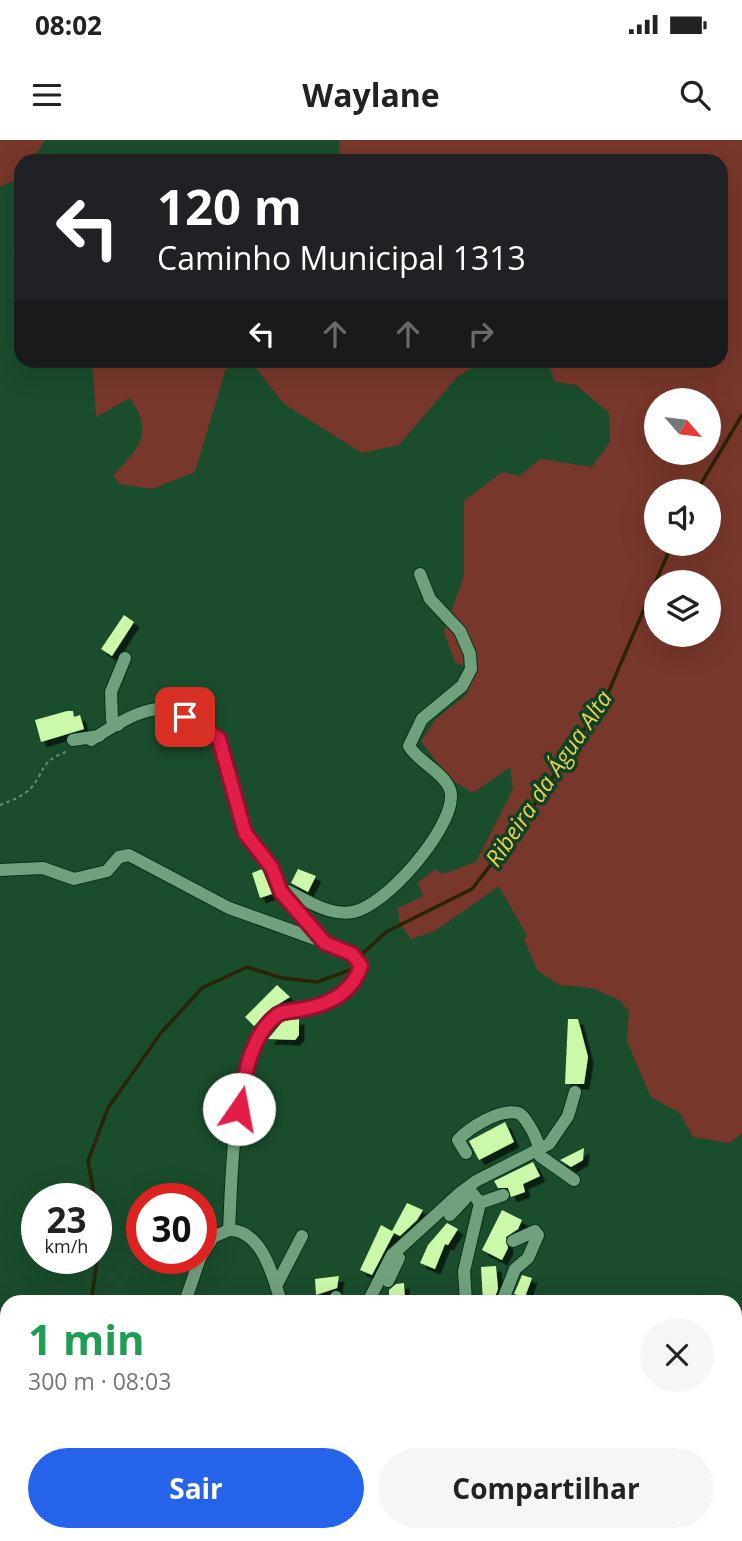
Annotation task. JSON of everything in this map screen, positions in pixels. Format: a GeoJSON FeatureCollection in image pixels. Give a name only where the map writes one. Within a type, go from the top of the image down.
{"type":"FeatureCollection","features":[{"type":"Feature","properties":{"kind":"street"},"geometry":{"type":"LineString","coordinates":[[281,892],[288,891],[334,912],[354,912],[382,897],[405,875],[426,849],[444,819],[452,797],[447,784],[413,754],[409,746],[422,719],[462,686],[471,669],[470,653],[460,631],[430,598],[420,574]]}},
{"type":"Feature","properties":{"kind":"street"},"geometry":{"type":"LineString","coordinates":[[118,725],[112,720],[111,692],[125,658]]}},
{"type":"Feature","properties":{"kind":"street"},"geometry":{"type":"LineString","coordinates":[[73,740],[95,738],[146,711],[165,708],[173,709],[219,739],[245,833],[272,868],[281,892],[325,943]]}},
{"type":"Feature","properties":{"kind":"street"},"geometry":{"type":"LineString","coordinates":[[0,870],[43,868],[74,878],[107,871],[119,857],[129,855],[229,908],[352,954],[361,966],[355,983],[332,1000],[279,1013],[263,1030],[251,1055],[232,1148],[229,1230]]}},
{"type":"Feature","properties":{"kind":"street"},"geometry":{"type":"LineString","coordinates":[[371,1295],[382,1270],[401,1248],[549,1144],[568,1116],[575,1092]]}},
{"type":"Feature","properties":{"kind":"street"},"geometry":{"type":"LineString","coordinates":[[466,1153],[458,1140],[466,1132],[505,1114],[517,1112],[530,1126],[540,1148],[540,1156],[574,1180]]}},
{"type":"Feature","properties":{"kind":"street"},"geometry":{"type":"LineString","coordinates":[[463,1295],[474,1195]]}},
{"type":"Feature","properties":{"kind":"street"},"geometry":{"type":"LineString","coordinates":[[450,1215],[474,1195],[503,1195]]}},
{"type":"Feature","properties":{"kind":"street"},"geometry":{"type":"LineString","coordinates":[[217,1235],[229,1230],[238,1230],[253,1238],[279,1295]]}},
{"type":"Feature","properties":{"kind":"street"},"geometry":{"type":"LineString","coordinates":[[505,1295],[515,1269],[537,1242],[538,1234],[535,1231],[513,1241]]}},
{"type":"Feature","properties":{"kind":"street"},"geometry":{"type":"LineString","coordinates":[[276,1286],[302,1236]]}},
{"type":"Feature","properties":{"kind":"street"},"geometry":{"type":"LineString","coordinates":[[388,1281],[401,1248]]}},
{"type":"Feature","properties":{"kind":"street"},"geometry":{"type":"LineString","coordinates":[[187,1295],[194,1274]]}},
{"type":"Feature","properties":{"kind":"path"},"geometry":{"type":"LineString","coordinates":[[0,806],[30,789],[49,759],[95,738]]}},
{"type":"Feature","properties":{"kind":"shaded area"},"geometry":{"type":"Polygon","coordinates":[[[0,140],[45,140],[36,154],[14,154],[14,180],[0,187],[0,140]]]}},
{"type":"Feature","properties":{"kind":"shaded area"},"geometry":{"type":"Polygon","coordinates":[[[339,140],[742,140],[742,1133],[730,1143],[693,1137],[680,1113],[651,1097],[627,1041],[629,1011],[619,1000],[592,988],[559,985],[537,970],[524,939],[527,936],[499,886],[435,931],[411,939],[400,924],[398,908],[423,896],[418,883],[435,869],[443,874],[476,862],[513,789],[510,767],[473,793],[450,779],[421,741],[436,719],[467,694],[472,669],[455,662],[444,633],[464,575],[464,501],[502,472],[520,476],[540,459],[592,467],[610,442],[609,413],[576,385],[555,382],[550,368],[728,368],[728,154],[340,154],[339,140]]]}},
{"type":"Feature","properties":{"kind":"shaded area"},"geometry":{"type":"Polygon","coordinates":[[[90,368],[228,368],[195,472],[152,489],[120,484],[113,476],[141,440],[142,422],[130,398],[96,417],[93,370],[90,368]]]}},
{"type":"Feature","properties":{"kind":"shaded area"},"geometry":{"type":"Polygon","coordinates":[[[256,368],[471,368],[456,378],[399,445],[362,453],[284,404],[256,368]]]}},
{"type":"Feature","properties":{"kind":"building"},"geometry":{"type":"Polygon","coordinates":[[[124,615],[134,622],[112,656],[101,649],[124,615]]]}},
{"type":"Feature","properties":{"kind":"building"},"geometry":{"type":"Polygon","coordinates":[[[73,711],[74,717],[80,715],[84,729],[41,742],[35,720],[73,711]]]}},
{"type":"Feature","properties":{"kind":"building"},"geometry":{"type":"Polygon","coordinates":[[[262,869],[272,894],[260,898],[252,873],[262,869]]]}},
{"type":"Feature","properties":{"kind":"building"},"geometry":{"type":"Polygon","coordinates":[[[298,869],[316,876],[308,892],[291,883],[298,869]]]}},
{"type":"Feature","properties":{"kind":"building"},"geometry":{"type":"Polygon","coordinates":[[[277,985],[290,997],[272,1008],[254,1026],[245,1017],[277,985]]]}},
{"type":"Feature","properties":{"kind":"building"},"geometry":{"type":"Polygon","coordinates":[[[299,1019],[299,1035],[295,1040],[268,1039],[283,1021],[299,1019]]]}},
{"type":"Feature","properties":{"kind":"building"},"geometry":{"type":"Polygon","coordinates":[[[568,1019],[578,1019],[588,1057],[584,1084],[565,1084],[568,1019]]]}},
{"type":"Feature","properties":{"kind":"building"},"geometry":{"type":"Polygon","coordinates":[[[505,1122],[514,1142],[479,1160],[469,1141],[505,1122]]]}},
{"type":"Feature","properties":{"kind":"building"},"geometry":{"type":"Polygon","coordinates":[[[584,1148],[583,1160],[571,1167],[560,1160],[584,1148]]]}},
{"type":"Feature","properties":{"kind":"building"},"geometry":{"type":"Polygon","coordinates":[[[533,1162],[540,1176],[523,1184],[525,1192],[511,1197],[508,1188],[498,1188],[494,1181],[533,1162]]]}},
{"type":"Feature","properties":{"kind":"building"},"geometry":{"type":"Polygon","coordinates":[[[407,1203],[423,1210],[417,1220],[400,1236],[394,1233],[372,1275],[360,1270],[381,1225],[392,1231],[407,1203]]]}},
{"type":"Feature","properties":{"kind":"building"},"geometry":{"type":"Polygon","coordinates":[[[502,1210],[522,1220],[518,1229],[506,1237],[508,1248],[502,1260],[482,1250],[502,1210]]]}},
{"type":"Feature","properties":{"kind":"building"},"geometry":{"type":"Polygon","coordinates":[[[447,1223],[458,1229],[448,1245],[445,1244],[435,1269],[420,1263],[428,1245],[447,1223]]]}},
{"type":"Feature","properties":{"kind":"building"},"geometry":{"type":"Polygon","coordinates":[[[496,1266],[498,1289],[496,1295],[483,1295],[481,1267],[496,1266]]]}},
{"type":"Feature","properties":{"kind":"building"},"geometry":{"type":"Polygon","coordinates":[[[522,1275],[532,1278],[526,1295],[514,1294],[522,1275]]]}},
{"type":"Feature","properties":{"kind":"building"},"geometry":{"type":"Polygon","coordinates":[[[339,1276],[337,1288],[316,1295],[315,1279],[339,1276]]]}},
{"type":"Feature","properties":{"kind":"building"},"geometry":{"type":"Polygon","coordinates":[[[404,1283],[405,1295],[389,1295],[389,1290],[396,1284],[404,1283]]]}},
{"type":"Feature","properties":{"kind":"waterway","name":"Ribeira da Água Alta"},"geometry":{"type":"LineString","coordinates":[[704,479],[742,415]]}},
{"type":"Feature","properties":{"kind":"waterway","name":"Ribeira da Água Alta"},"geometry":{"type":"LineString","coordinates":[[360,956],[386,932],[472,889],[518,830],[608,693],[667,556]]}},
{"type":"Feature","properties":{"kind":"waterway","name":"Ribeira da Água Alta"},"geometry":{"type":"LineString","coordinates":[[92,1183],[88,1161],[108,1108],[160,1034],[202,988],[247,967],[282,978],[317,982],[350,970]]}},
{"type":"Feature","properties":{"kind":"waterway","name":"Ribeira da Água Alta"},"geometry":{"type":"LineString","coordinates":[[92,1295],[95,1274]]}},
{"type":"Feature","properties":{"kind":"route"},"geometry":{"type":"LineString","coordinates":[[185,717],[219,739],[225,750],[238,813],[245,833],[272,868],[281,892],[325,943],[352,954],[361,966],[355,983],[332,1000],[302,1010],[279,1013],[263,1030],[251,1055],[239,1109]]}}]}
